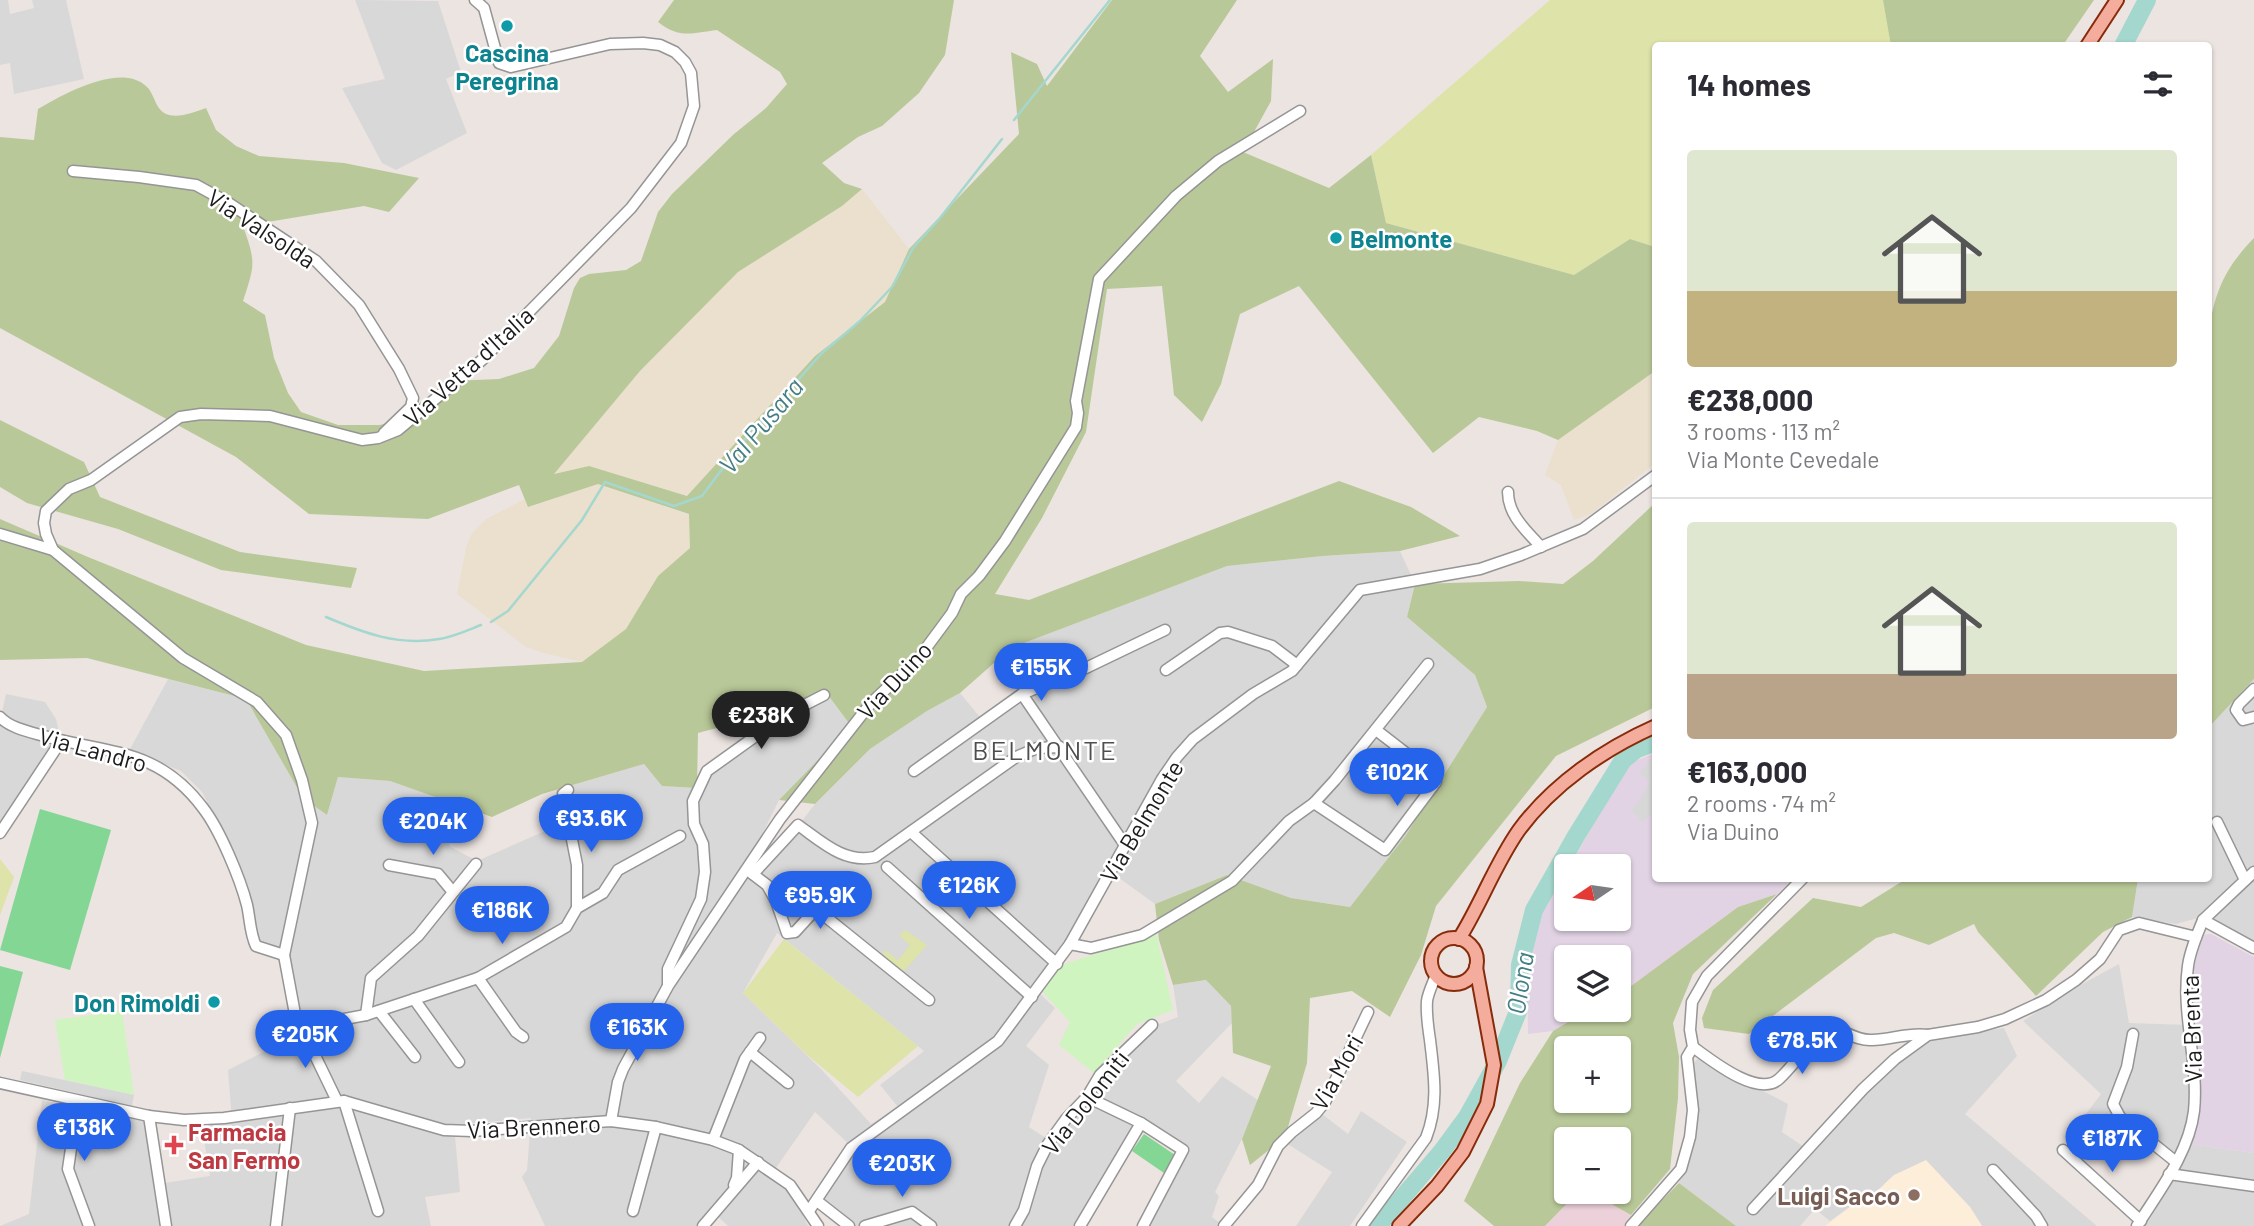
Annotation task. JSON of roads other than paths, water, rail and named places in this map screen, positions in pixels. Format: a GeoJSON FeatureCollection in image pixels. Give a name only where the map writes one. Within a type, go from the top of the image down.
{"type":"FeatureCollection","features":[{"type":"Feature","properties":{"kind":"main road"},"geometry":{"type":"LineString","coordinates":[[2090,42],[2117,0]]}},
{"type":"Feature","properties":{"kind":"main road"},"geometry":{"type":"LineString","coordinates":[[1459,939],[1519,831],[1545,800],[1573,774],[1652,728]]}},
{"type":"Feature","properties":{"kind":"main road"},"geometry":{"type":"LineString","coordinates":[[1399,1226],[1437,1186],[1463,1152],[1487,1104],[1494,1065],[1476,967],[1477,960],[1472,947],[1472,918]]}},
{"type":"Feature","properties":{"kind":"main road"},"geometry":{"type":"LineString","coordinates":[[1472,947],[1459,939],[1445,940],[1435,949],[1432,962],[1439,978],[1457,984],[1484,1005]]}},
{"type":"Feature","properties":{"kind":"main road"},"geometry":{"type":"LineString","coordinates":[[1457,984],[1469,978],[1476,967]]}},
{"type":"Feature","properties":{"kind":"street","name":"Via Vetta d'Italia"},"geometry":{"type":"LineString","coordinates":[[53,550],[44,523],[46,511],[53,502],[69,489],[91,480],[180,417],[201,414],[270,416],[362,440],[378,438],[398,430],[482,360],[631,208],[681,143],[694,106],[694,89],[691,73],[675,52],[643,43],[610,44],[510,67],[499,63],[484,8],[475,0]]}},
{"type":"Feature","properties":{"kind":"street","name":"Via Duino"},"geometry":{"type":"LineString","coordinates":[[611,1121],[618,1082],[668,986],[750,872],[780,819],[871,703],[918,659],[952,613],[961,594],[979,576],[1005,541],[1076,427],[1076,401],[1099,279],[1176,196],[1218,161],[1300,111]]}},
{"type":"Feature","properties":{"kind":"street","name":"Via Valsolda"},"geometry":{"type":"LineString","coordinates":[[73,171],[196,185],[228,202],[316,261],[359,305],[399,369],[413,398],[411,407],[378,438]]}},
{"type":"Feature","properties":{"kind":"street","name":"Via Belmonte"},"geometry":{"type":"LineString","coordinates":[[809,1211],[851,1148],[998,1041],[1070,944],[1177,757],[1193,740],[1253,694],[1292,671],[1360,590],[1480,569],[1541,547],[1583,530],[1652,478]]}},
{"type":"Feature","properties":{"kind":"street"},"geometry":{"type":"LineString","coordinates":[[1508,492],[1508,505],[1541,547]]}},
{"type":"Feature","properties":{"kind":"street"},"geometry":{"type":"LineString","coordinates":[[0,534],[53,550],[183,658],[257,702],[286,735],[302,780],[312,823],[284,955],[295,1014],[341,1101],[378,1211]]}},
{"type":"Feature","properties":{"kind":"street"},"geometry":{"type":"LineString","coordinates":[[914,771],[1022,694],[1088,667],[1165,630]]}},
{"type":"Feature","properties":{"kind":"street"},"geometry":{"type":"LineString","coordinates":[[1166,670],[1220,633],[1227,632],[1272,646],[1297,665]]}},
{"type":"Feature","properties":{"kind":"street"},"geometry":{"type":"LineString","coordinates":[[1070,944],[1091,948],[1142,935],[1232,881],[1289,821],[1314,803],[1428,664]]}},
{"type":"Feature","properties":{"kind":"street"},"geometry":{"type":"LineString","coordinates":[[2254,689],[2236,710],[2243,720],[2254,717]]}},
{"type":"Feature","properties":{"kind":"street"},"geometry":{"type":"LineString","coordinates":[[1022,694],[1125,845]]}},
{"type":"Feature","properties":{"kind":"street"},"geometry":{"type":"LineString","coordinates":[[668,986],[668,969],[701,899],[705,872],[704,844],[694,824],[693,802],[707,771],[785,715],[824,695]]}},
{"type":"Feature","properties":{"kind":"street","name":"Via Landro"},"geometry":{"type":"LineString","coordinates":[[0,718],[27,731],[61,741],[145,760],[178,779],[205,810],[224,846],[246,902],[256,946],[284,955]]}},
{"type":"Feature","properties":{"kind":"street"},"geometry":{"type":"LineString","coordinates":[[1314,803],[1385,850],[1436,782],[1433,774],[1376,730]]}},
{"type":"Feature","properties":{"kind":"street"},"geometry":{"type":"LineString","coordinates":[[0,833],[61,741]]}},
{"type":"Feature","properties":{"kind":"street"},"geometry":{"type":"LineString","coordinates":[[929,1000],[816,909],[795,932],[787,933],[776,901],[767,885],[750,872],[798,825],[848,858],[875,857],[1016,757],[1037,748],[1060,747]]}},
{"type":"Feature","properties":{"kind":"street"},"geometry":{"type":"LineString","coordinates":[[568,790],[563,794],[577,864],[577,908]]}},
{"type":"Feature","properties":{"kind":"street"},"geometry":{"type":"LineString","coordinates":[[2217,822],[2245,880]]}},
{"type":"Feature","properties":{"kind":"street"},"geometry":{"type":"LineString","coordinates":[[911,832],[1057,964]]}},
{"type":"Feature","properties":{"kind":"street"},"geometry":{"type":"LineString","coordinates":[[301,1027],[366,1015],[478,978],[566,927],[577,908],[603,893],[618,870],[680,836]]}},
{"type":"Feature","properties":{"kind":"street"},"geometry":{"type":"LineString","coordinates":[[366,1015],[371,978],[418,936],[475,863]]}},
{"type":"Feature","properties":{"kind":"street"},"geometry":{"type":"LineString","coordinates":[[389,865],[438,874],[453,892]]}},
{"type":"Feature","properties":{"kind":"street"},"geometry":{"type":"LineString","coordinates":[[887,867],[1032,997]]}},
{"type":"Feature","properties":{"kind":"street"},"geometry":{"type":"LineString","coordinates":[[2254,872],[2203,920],[2254,948]]}},
{"type":"Feature","properties":{"kind":"street"},"geometry":{"type":"LineString","coordinates":[[1632,1226],[1681,1169],[1690,1137],[1693,1111],[1687,1057],[1693,1047],[1690,1030],[1692,1002],[1707,976],[1799,882]]}},
{"type":"Feature","properties":{"kind":"street","name":"Via Brenta"},"geometry":{"type":"LineString","coordinates":[[2139,1223],[2176,1162],[2189,1131],[2194,1110],[2187,998],[2188,967],[2203,920]]}},
{"type":"Feature","properties":{"kind":"street"},"geometry":{"type":"LineString","coordinates":[[1693,1047],[1716,1064],[1760,1086],[1768,1085],[1778,1080],[1823,1032],[1834,1028],[1871,1041],[1978,1027],[2005,1019],[2046,1000],[2076,981],[2100,959],[2119,930],[2139,923],[2196,937]]}},
{"type":"Feature","properties":{"kind":"street"},"geometry":{"type":"LineString","coordinates":[[478,978],[516,1032],[523,1037]]}},
{"type":"Feature","properties":{"kind":"street"},"geometry":{"type":"LineString","coordinates":[[1362,1226],[1426,1138],[1431,1126],[1435,1093],[1427,998],[1439,978]]}},
{"type":"Feature","properties":{"kind":"street"},"geometry":{"type":"LineString","coordinates":[[655,997],[656,1008]]}},
{"type":"Feature","properties":{"kind":"street"},"geometry":{"type":"LineString","coordinates":[[414,999],[459,1062]]}},
{"type":"Feature","properties":{"kind":"street"},"geometry":{"type":"LineString","coordinates":[[379,1011],[415,1057]]}},
{"type":"Feature","properties":{"kind":"street","name":"Via Mori"},"geometry":{"type":"LineString","coordinates":[[1224,1226],[1258,1185],[1278,1146],[1316,1114],[1325,1102],[1368,1012]]}},
{"type":"Feature","properties":{"kind":"street","name":"Via Dolomiti"},"geometry":{"type":"LineString","coordinates":[[1015,1226],[1024,1210],[1037,1166],[1048,1144],[1066,1119],[1087,1097],[1100,1075],[1152,1025]]}},
{"type":"Feature","properties":{"kind":"street"},"geometry":{"type":"LineString","coordinates":[[2133,1034],[2127,1066],[2113,1104],[2120,1117],[2176,1162]]}},
{"type":"Feature","properties":{"kind":"street"},"geometry":{"type":"LineString","coordinates":[[1754,1209],[1863,1089],[1895,1059],[1928,1035]]}},
{"type":"Feature","properties":{"kind":"street"},"geometry":{"type":"LineString","coordinates":[[713,1140],[745,1059],[760,1038]]}},
{"type":"Feature","properties":{"kind":"street"},"geometry":{"type":"LineString","coordinates":[[618,1082],[621,1060],[632,1039]]}},
{"type":"Feature","properties":{"kind":"street"},"geometry":{"type":"LineString","coordinates":[[751,1052],[788,1083]]}},
{"type":"Feature","properties":{"kind":"street","name":"Via Brennero"},"geometry":{"type":"LineString","coordinates":[[0,1083],[149,1116],[184,1120],[213,1119],[341,1101],[444,1130],[472,1131],[611,1121],[656,1127],[713,1140],[739,1150],[790,1185],[818,1226]]}},
{"type":"Feature","properties":{"kind":"street"},"geometry":{"type":"LineString","coordinates":[[1087,1097],[1141,1123],[1183,1150],[1143,1226]]}},
{"type":"Feature","properties":{"kind":"street"},"geometry":{"type":"LineString","coordinates":[[78,1101],[68,1169],[89,1226]]}},
{"type":"Feature","properties":{"kind":"street"},"geometry":{"type":"LineString","coordinates":[[276,1226],[290,1108]]}},
{"type":"Feature","properties":{"kind":"street"},"geometry":{"type":"LineString","coordinates":[[149,1116],[166,1226]]}},
{"type":"Feature","properties":{"kind":"street"},"geometry":{"type":"LineString","coordinates":[[1080,1226],[1141,1123]]}},
{"type":"Feature","properties":{"kind":"street"},"geometry":{"type":"LineString","coordinates":[[633,1211],[656,1127]]}},
{"type":"Feature","properties":{"kind":"street"},"geometry":{"type":"LineString","coordinates":[[733,1189],[737,1178],[739,1150]]}},
{"type":"Feature","properties":{"kind":"street"},"geometry":{"type":"LineString","coordinates":[[2063,1150],[2139,1223]]}},
{"type":"Feature","properties":{"kind":"street"},"geometry":{"type":"LineString","coordinates":[[703,1226],[758,1162]]}},
{"type":"Feature","properties":{"kind":"street"},"geometry":{"type":"LineString","coordinates":[[1993,1170],[2042,1226]]}},
{"type":"Feature","properties":{"kind":"street"},"geometry":{"type":"LineString","coordinates":[[2169,1174],[2254,1186]]}},
{"type":"Feature","properties":{"kind":"street"},"geometry":{"type":"LineString","coordinates":[[817,1200],[849,1226]]}},
{"type":"Feature","properties":{"kind":"street"},"geometry":{"type":"LineString","coordinates":[[865,1226],[912,1212],[931,1226]]}},
{"type":"Feature","properties":{"kind":"waterway","name":"Val Pusara"},"geometry":{"type":"LineString","coordinates":[[1014,120],[1110,0]]}},
{"type":"Feature","properties":{"kind":"waterway","name":"Olona"},"geometry":{"type":"LineString","coordinates":[[2125,42],[2147,0]]}},
{"type":"Feature","properties":{"kind":"waterway","name":"Val Pusara"},"geometry":{"type":"LineString","coordinates":[[491,622],[508,611],[582,520],[605,482],[674,506],[702,496],[740,445],[821,354],[860,321],[892,287],[913,248],[1002,139]]}},
{"type":"Feature","properties":{"kind":"waterway","name":"Val Pusara"},"geometry":{"type":"LineString","coordinates":[[326,617],[367,633],[409,641],[444,638],[481,625]]}},
{"type":"Feature","properties":{"kind":"waterway","name":"Olona"},"geometry":{"type":"LineString","coordinates":[[1378,1226],[1442,1151],[1467,1117],[1498,1061],[1519,1009],[1520,965],[1534,910],[1623,760],[1637,749],[1652,743]]}},
{"type":"Feature","properties":{"kind":"place","name":"Cascina Peregrina"},"geometry":{"type":"Point","coordinates":[507,26]}},
{"type":"Feature","properties":{"kind":"place","name":"Belmonte"},"geometry":{"type":"Point","coordinates":[1336,238]}},
{"type":"Feature","properties":{"kind":"place","name":"Don Rimoldi"},"geometry":{"type":"Point","coordinates":[214,1002]}},
{"type":"Feature","properties":{"kind":"place","name":"Farmacia San Fermo"},"geometry":{"type":"Point","coordinates":[174,1145]}},
{"type":"Feature","properties":{"kind":"place","name":"Luigi Sacco"},"geometry":{"type":"Point","coordinates":[1914,1195]}},
{"type":"Feature","properties":{"kind":"district","name":"BELMONTE"},"geometry":{"type":"Point","coordinates":[1045,749]}}]}
